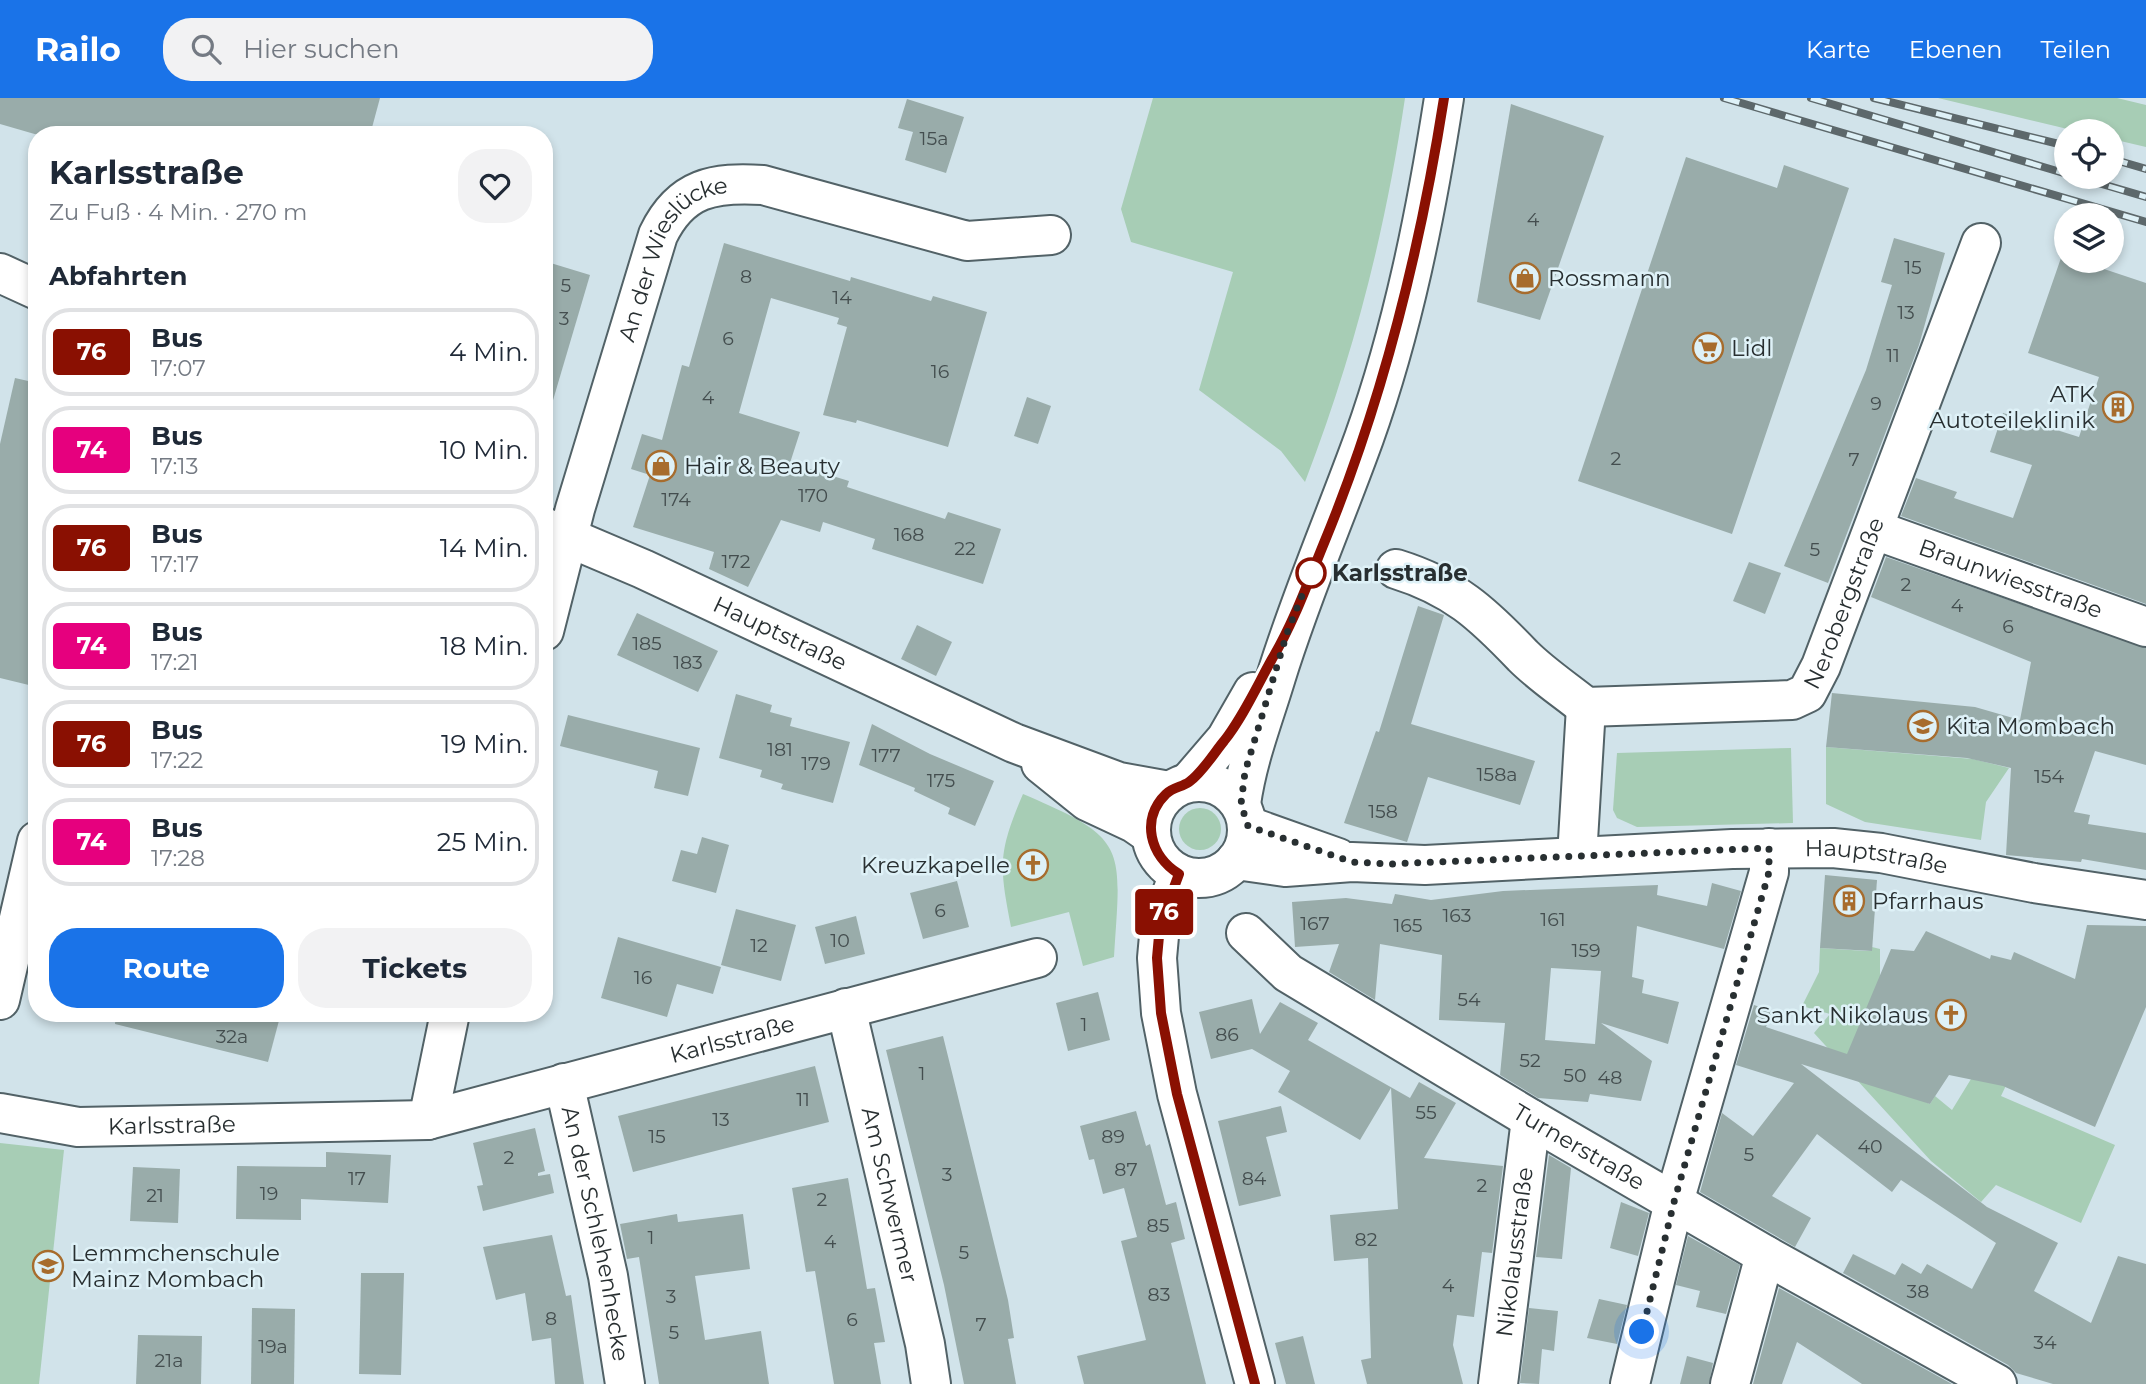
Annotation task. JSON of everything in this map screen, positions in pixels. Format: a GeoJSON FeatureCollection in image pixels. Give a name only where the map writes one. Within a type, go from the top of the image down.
{"type":"FeatureCollection","features":[{"type":"Feature","properties":{"kind":"street"},"geometry":{"type":"LineString","coordinates":[[1287,633],[1226,739],[1155,810],[1150,834],[1159,858],[1179,874],[1191,877],[1216,875],[1242,830],[1251,749],[1287,633],[1339,507],[1381,388],[1418,241],[1444,98]]}},
{"type":"Feature","properties":{"kind":"street","name":"An der Wieslücke"},"geometry":{"type":"LineString","coordinates":[[557,533],[575,509],[658,235],[667,217],[690,195],[730,183],[763,185],[967,241],[1051,235]]}},
{"type":"Feature","properties":{"kind":"street","name":"Nerobergstraße"},"geometry":{"type":"LineString","coordinates":[[1586,707],[1792,700],[1807,693],[1821,666],[1875,530],[1981,243]]}},
{"type":"Feature","properties":{"kind":"street"},"geometry":{"type":"LineString","coordinates":[[0,273],[28,286]]}},
{"type":"Feature","properties":{"kind":"street","name":"Braunwiesstraße"},"geometry":{"type":"LineString","coordinates":[[1875,530],[2146,627]]}},
{"type":"Feature","properties":{"kind":"street"},"geometry":{"type":"LineString","coordinates":[[553,563],[557,533]]}},
{"type":"Feature","properties":{"kind":"street","name":"Hauptstraße"},"geometry":{"type":"LineString","coordinates":[[557,533],[643,569],[1014,743],[1119,782],[1179,787],[1218,785],[1231,793],[1242,830],[1352,862],[1425,864],[1769,848],[1833,848],[1881,853],[2034,883],[2146,900]]}},
{"type":"Feature","properties":{"kind":"street"},"geometry":{"type":"LineString","coordinates":[[1396,569],[1428,580],[1476,609],[1503,632],[1524,657],[1586,707],[1577,857]]}},
{"type":"Feature","properties":{"kind":"street","name":"Hauptstraße"},"geometry":{"type":"LineString","coordinates":[[1014,743],[1087,800],[1150,834]]}},
{"type":"Feature","properties":{"kind":"street"},"geometry":{"type":"LineString","coordinates":[[1630,1384],[1674,1202],[1769,872],[1769,848]]}},
{"type":"Feature","properties":{"kind":"street"},"geometry":{"type":"LineString","coordinates":[[1179,874],[1160,925],[1157,958],[1161,1013],[1177,1094],[1255,1384]]}},
{"type":"Feature","properties":{"kind":"street"},"geometry":{"type":"LineString","coordinates":[[0,1000],[28,880]]}},
{"type":"Feature","properties":{"kind":"street","name":"Turnerstraße"},"geometry":{"type":"LineString","coordinates":[[1247,933],[1288,973],[1531,1119],[1993,1383]]}},
{"type":"Feature","properties":{"kind":"street","name":"Karlsstraße"},"geometry":{"type":"LineString","coordinates":[[0,1113],[78,1127],[428,1120],[1037,958]]}},
{"type":"Feature","properties":{"kind":"street","name":"Am Schwermer"},"geometry":{"type":"LineString","coordinates":[[846,1008],[925,1344],[931,1384]]}},
{"type":"Feature","properties":{"kind":"street"},"geometry":{"type":"LineString","coordinates":[[428,1120],[448,1022]]}},
{"type":"Feature","properties":{"kind":"street","name":"An der Schlehenhecke"},"geometry":{"type":"LineString","coordinates":[[564,1083],[608,1276],[625,1384]]}},
{"type":"Feature","properties":{"kind":"street","name":"Nikolausstraße"},"geometry":{"type":"LineString","coordinates":[[1498,1384],[1531,1119]]}},
{"type":"Feature","properties":{"kind":"street"},"geometry":{"type":"LineString","coordinates":[[1730,1384],[1765,1255]]}},
{"type":"Feature","properties":{"kind":"green space"},"geometry":{"type":"Polygon","coordinates":[[[1153,98],[1405,98],[1388,197],[1366,293],[1323,434],[1305,482],[1281,451],[1199,390],[1233,272],[1131,242],[1121,209],[1153,98]]]}},
{"type":"Feature","properties":{"kind":"green space"},"geometry":{"type":"Polygon","coordinates":[[[1938,98],[2117,98],[2146,105],[2146,147],[2124,142],[2124,119],[2054,119],[2054,126],[1938,98]]]}},
{"type":"Feature","properties":{"kind":"green space"},"geometry":{"type":"Polygon","coordinates":[[[1826,747],[1973,759],[2009,768],[1986,802],[1981,840],[1865,822],[1826,804],[1826,747]]]}},
{"type":"Feature","properties":{"kind":"green space"},"geometry":{"type":"Polygon","coordinates":[[[1791,748],[1793,823],[1637,827],[1617,818],[1613,810],[1617,753],[1791,748]]]}},
{"type":"Feature","properties":{"kind":"green space"},"geometry":{"type":"Polygon","coordinates":[[[1023,794],[1083,823],[1100,836],[1111,851],[1118,891],[1114,957],[1083,966],[1069,912],[1011,927],[1004,888],[1003,859],[1009,831],[1023,794]]]}},
{"type":"Feature","properties":{"kind":"green space"},"geometry":{"type":"Polygon","coordinates":[[[1200,808],[1215,814],[1221,829],[1215,844],[1200,850],[1185,844],[1179,829],[1185,814],[1200,808]]]}},
{"type":"Feature","properties":{"kind":"green space"},"geometry":{"type":"Polygon","coordinates":[[[1872,947],[1880,949],[1880,1082],[1930,1104],[1935,1096],[1952,1110],[1971,1079],[2029,1037],[2001,1096],[2115,1145],[2081,1223],[1996,1185],[1981,1202],[1931,1161],[1814,1033],[1830,1014],[1802,1006],[1819,972],[1820,948],[1872,951],[1872,947]]]}},
{"type":"Feature","properties":{"kind":"green space"},"geometry":{"type":"Polygon","coordinates":[[[0,1143],[64,1150],[39,1384],[0,1384],[0,1143]]]}},
{"type":"Feature","properties":{"kind":"building"},"geometry":{"type":"Polygon","coordinates":[[[0,98],[380,98],[372,126],[28,126],[28,132],[0,124],[0,98]]]}},
{"type":"Feature","properties":{"kind":"building"},"geometry":{"type":"Polygon","coordinates":[[[907,99],[964,117],[946,173],[905,160],[913,132],[898,128],[907,99]]]}},
{"type":"Feature","properties":{"kind":"building"},"geometry":{"type":"Polygon","coordinates":[[[1511,104],[1604,136],[1540,320],[1477,302],[1511,104]]]}},
{"type":"Feature","properties":{"kind":"building"},"geometry":{"type":"Polygon","coordinates":[[[1686,157],[1777,188],[1784,165],[1849,188],[1732,534],[1578,481],[1686,157]]]}},
{"type":"Feature","properties":{"kind":"building"},"geometry":{"type":"Polygon","coordinates":[[[1894,238],[1945,253],[1919,345],[1828,583],[1784,566],[1866,370],[1892,285],[1881,282],[1894,238]]]}},
{"type":"Feature","properties":{"kind":"building"},"geometry":{"type":"Polygon","coordinates":[[[724,243],[850,281],[851,277],[931,301],[933,296],[987,312],[948,447],[857,420],[856,423],[823,415],[847,327],[837,324],[839,318],[771,298],[739,413],[800,432],[790,463],[849,481],[847,487],[945,519],[948,512],[1001,529],[983,584],[872,549],[875,539],[823,522],[820,532],[781,520],[748,587],[709,569],[714,552],[633,527],[650,475],[631,469],[642,434],[662,440],[682,365],[689,367],[724,243]]]}},
{"type":"Feature","properties":{"kind":"building"},"geometry":{"type":"Polygon","coordinates":[[[553,264],[590,275],[553,400],[553,264]]]}},
{"type":"Feature","properties":{"kind":"building","name":"ATK Autoteileklinik"},"geometry":{"type":"Polygon","coordinates":[[[2056,273],[2116,273],[2146,283],[2146,604],[1901,516],[1916,478],[1957,492],[1954,498],[2013,518],[2032,465],[1990,452],[2003,413],[2079,437],[2099,377],[2028,353],[2056,273]]]}},
{"type":"Feature","properties":{"kind":"building"},"geometry":{"type":"Polygon","coordinates":[[[15,378],[28,381],[28,685],[0,678],[0,444],[15,378]]]}},
{"type":"Feature","properties":{"kind":"building"},"geometry":{"type":"Polygon","coordinates":[[[1027,397],[1051,406],[1038,444],[1014,436],[1027,397]]]}},
{"type":"Feature","properties":{"kind":"building"},"geometry":{"type":"Polygon","coordinates":[[[1886,557],[2146,648],[2146,765],[2095,751],[2074,812],[2090,815],[2088,824],[2146,833],[2146,870],[2082,859],[2081,862],[2006,855],[2011,768],[1967,758],[1826,747],[1832,693],[1975,707],[2020,720],[2031,662],[1871,597],[1886,557]]]}},
{"type":"Feature","properties":{"kind":"building"},"geometry":{"type":"Polygon","coordinates":[[[1749,562],[1781,573],[1765,614],[1733,601],[1749,562]]]}},
{"type":"Feature","properties":{"kind":"building"},"geometry":{"type":"Polygon","coordinates":[[[1418,606],[1444,615],[1411,724],[1535,761],[1520,805],[1428,777],[1407,842],[1344,823],[1376,731],[1379,732],[1418,606]]]}},
{"type":"Feature","properties":{"kind":"building"},"geometry":{"type":"Polygon","coordinates":[[[637,613],[718,651],[698,692],[617,655],[637,613]]]}},
{"type":"Feature","properties":{"kind":"building"},"geometry":{"type":"Polygon","coordinates":[[[917,625],[952,642],[936,676],[901,659],[917,625]]]}},
{"type":"Feature","properties":{"kind":"building"},"geometry":{"type":"Polygon","coordinates":[[[736,694],[772,705],[770,712],[792,718],[790,726],[850,742],[833,803],[781,789],[783,784],[760,777],[762,770],[719,758],[736,694]]]}},
{"type":"Feature","properties":{"kind":"building"},"geometry":{"type":"Polygon","coordinates":[[[568,715],[700,748],[688,796],[654,788],[658,771],[560,746],[568,715]]]}},
{"type":"Feature","properties":{"kind":"building"},"geometry":{"type":"Polygon","coordinates":[[[872,724],[930,754],[994,781],[975,826],[948,814],[950,808],[914,791],[915,788],[859,765],[872,724]]]}},
{"type":"Feature","properties":{"kind":"building"},"geometry":{"type":"Polygon","coordinates":[[[702,837],[729,845],[716,893],[672,881],[681,850],[697,854],[702,837]]]}},
{"type":"Feature","properties":{"kind":"building","name":"Pfarrhaus"},"geometry":{"type":"Polygon","coordinates":[[[1825,875],[1877,880],[1872,951],[1820,948],[1825,875]]]}},
{"type":"Feature","properties":{"kind":"building"},"geometry":{"type":"Polygon","coordinates":[[[957,881],[969,927],[923,939],[910,893],[957,881]]]}},
{"type":"Feature","properties":{"kind":"building"},"geometry":{"type":"Polygon","coordinates":[[[1712,883],[1741,891],[1724,949],[1637,926],[1632,977],[1644,980],[1642,993],[1679,1002],[1668,1044],[1601,1023],[1652,1061],[1641,1101],[1590,1094],[1588,1102],[1538,1098],[1500,1075],[1505,1023],[1439,1020],[1442,955],[1380,944],[1375,1000],[1329,972],[1339,944],[1295,947],[1292,902],[1346,898],[1392,904],[1395,894],[1431,900],[1503,891],[1658,885],[1657,895],[1707,906],[1712,883]],[[1551,968],[1545,1040],[1595,1044],[1601,971],[1551,968]]]}},
{"type":"Feature","properties":{"kind":"building"},"geometry":{"type":"Polygon","coordinates":[[[736,909],[796,925],[781,981],[721,965],[736,909]]]}},
{"type":"Feature","properties":{"kind":"building"},"geometry":{"type":"Polygon","coordinates":[[[856,916],[865,954],[825,964],[815,927],[856,916]]]}},
{"type":"Feature","properties":{"kind":"building"},"geometry":{"type":"Polygon","coordinates":[[[2087,925],[2146,926],[2146,1007],[2095,1127],[2003,1086],[1949,1075],[1930,1104],[1801,1064],[1987,1207],[2058,1243],[2034,1291],[2091,1323],[2118,1256],[2146,1264],[2146,1384],[2053,1384],[2016,1373],[2008,1365],[1843,1273],[1853,1254],[1895,1275],[1902,1263],[1921,1274],[1927,1264],[1972,1289],[1996,1243],[1901,1180],[1892,1192],[1817,1134],[1772,1196],[1811,1218],[1795,1247],[1700,1192],[1722,1113],[1753,1136],[1794,1083],[1736,1065],[1754,1005],[1772,1011],[1766,1027],[1847,1054],[1891,949],[1914,951],[1926,931],[1990,959],[1991,955],[2011,960],[2014,952],[2075,979],[2087,925]]]}},
{"type":"Feature","properties":{"kind":"building"},"geometry":{"type":"Polygon","coordinates":[[[618,937],[721,967],[713,994],[677,984],[667,1017],[601,998],[618,937]]]}},
{"type":"Feature","properties":{"kind":"building"},"geometry":{"type":"Polygon","coordinates":[[[1098,992],[1110,1040],[1068,1051],[1056,1003],[1098,992]]]}},
{"type":"Feature","properties":{"kind":"building"},"geometry":{"type":"Polygon","coordinates":[[[1252,999],[1260,1034],[1280,1002],[1318,1023],[1308,1040],[1410,1098],[1419,1082],[1456,1103],[1424,1158],[1503,1166],[1492,1253],[1482,1252],[1474,1317],[1457,1315],[1453,1345],[1463,1384],[1367,1384],[1361,1360],[1371,1358],[1368,1258],[1334,1261],[1330,1215],[1398,1209],[1391,1088],[1360,1140],[1278,1092],[1290,1071],[1252,1049],[1211,1059],[1199,1012],[1252,999]]]}},
{"type":"Feature","properties":{"kind":"building"},"geometry":{"type":"Polygon","coordinates":[[[115,1022],[279,1022],[268,1062],[115,1022]]]}},
{"type":"Feature","properties":{"kind":"building"},"geometry":{"type":"Polygon","coordinates":[[[943,1036],[1008,1300],[1014,1338],[1008,1339],[1016,1384],[964,1384],[944,1285],[886,1050],[943,1036]]]}},
{"type":"Feature","properties":{"kind":"building"},"geometry":{"type":"Polygon","coordinates":[[[815,1066],[829,1122],[633,1172],[618,1116],[815,1066]]]}},
{"type":"Feature","properties":{"kind":"building"},"geometry":{"type":"Polygon","coordinates":[[[1281,1106],[1287,1132],[1266,1137],[1281,1196],[1239,1206],[1218,1121],[1281,1106]]]}},
{"type":"Feature","properties":{"kind":"building"},"geometry":{"type":"Polygon","coordinates":[[[1136,1111],[1146,1146],[1150,1144],[1166,1205],[1176,1202],[1185,1239],[1171,1243],[1206,1384],[1084,1384],[1077,1356],[1146,1340],[1121,1241],[1137,1237],[1124,1188],[1103,1194],[1094,1159],[1089,1160],[1080,1126],[1136,1111]]]}},
{"type":"Feature","properties":{"kind":"building"},"geometry":{"type":"Polygon","coordinates":[[[535,1128],[545,1171],[538,1173],[538,1176],[550,1174],[554,1193],[483,1211],[477,1186],[483,1185],[473,1143],[535,1128]]]}},
{"type":"Feature","properties":{"kind":"building"},"geometry":{"type":"Polygon","coordinates":[[[326,1152],[391,1155],[388,1203],[301,1199],[301,1220],[236,1219],[237,1166],[326,1167],[326,1152]]]}},
{"type":"Feature","properties":{"kind":"building"},"geometry":{"type":"Polygon","coordinates":[[[1549,1155],[1571,1168],[1562,1259],[1536,1257],[1549,1155]]]}},
{"type":"Feature","properties":{"kind":"building"},"geometry":{"type":"Polygon","coordinates":[[[133,1167],[180,1169],[178,1223],[130,1221],[133,1167]]]}},
{"type":"Feature","properties":{"kind":"building"},"geometry":{"type":"Polygon","coordinates":[[[848,1178],[867,1289],[875,1288],[885,1342],[874,1343],[881,1384],[834,1384],[815,1271],[806,1272],[792,1188],[848,1178]]]}},
{"type":"Feature","properties":{"kind":"building"},"geometry":{"type":"Polygon","coordinates":[[[1621,1202],[1649,1213],[1638,1256],[1610,1248],[1621,1202]]]}},
{"type":"Feature","properties":{"kind":"building"},"geometry":{"type":"Polygon","coordinates":[[[677,1214],[678,1222],[743,1214],[750,1269],[695,1276],[705,1340],[761,1331],[769,1384],[659,1384],[639,1257],[627,1259],[620,1224],[677,1214]]]}},
{"type":"Feature","properties":{"kind":"building"},"geometry":{"type":"Polygon","coordinates":[[[552,1235],[566,1296],[571,1295],[584,1384],[555,1384],[551,1338],[532,1341],[525,1293],[496,1300],[483,1247],[552,1235]]]}},
{"type":"Feature","properties":{"kind":"building"},"geometry":{"type":"Polygon","coordinates":[[[1688,1236],[1740,1265],[1726,1314],[1696,1307],[1700,1291],[1676,1285],[1688,1236]]]}},
{"type":"Feature","properties":{"kind":"building"},"geometry":{"type":"Polygon","coordinates":[[[361,1273],[404,1273],[401,1375],[359,1374],[361,1273]]]}},
{"type":"Feature","properties":{"kind":"building"},"geometry":{"type":"Polygon","coordinates":[[[1779,1288],[1952,1384],[1862,1384],[1797,1342],[1782,1384],[1753,1384],[1779,1288]]]}},
{"type":"Feature","properties":{"kind":"building"},"geometry":{"type":"Polygon","coordinates":[[[1599,1299],[1627,1305],[1617,1344],[1587,1338],[1599,1299]]]}},
{"type":"Feature","properties":{"kind":"building"},"geometry":{"type":"Polygon","coordinates":[[[252,1308],[295,1309],[294,1384],[251,1384],[252,1308]]]}},
{"type":"Feature","properties":{"kind":"building"},"geometry":{"type":"Polygon","coordinates":[[[1529,1308],[1558,1311],[1554,1351],[1542,1349],[1539,1384],[1520,1383],[1529,1308]]]}},
{"type":"Feature","properties":{"kind":"building"},"geometry":{"type":"Polygon","coordinates":[[[138,1335],[202,1336],[201,1384],[136,1384],[138,1335]]]}},
{"type":"Feature","properties":{"kind":"building"},"geometry":{"type":"Polygon","coordinates":[[[1303,1336],[1315,1384],[1286,1384],[1275,1343],[1303,1336]]]}},
{"type":"Feature","properties":{"kind":"building"},"geometry":{"type":"Polygon","coordinates":[[[1687,1356],[1713,1363],[1709,1384],[1680,1384],[1687,1356]]]}},
{"type":"Feature","properties":{"kind":"railway"},"geometry":{"type":"LineString","coordinates":[[1724,98],[2146,222]]}},
{"type":"Feature","properties":{"kind":"railway"},"geometry":{"type":"LineString","coordinates":[[1811,98],[2054,170]]}},
{"type":"Feature","properties":{"kind":"railway"},"geometry":{"type":"LineString","coordinates":[[1874,98],[2054,143]]}},
{"type":"Feature","properties":{"kind":"railway"},"geometry":{"type":"LineString","coordinates":[[2124,163],[2146,169]]}},
{"type":"Feature","properties":{"kind":"railway"},"geometry":{"type":"LineString","coordinates":[[2119,189],[2146,197]]}},
{"type":"Feature","properties":{"kind":"bus line","name":"76"},"geometry":{"type":"LineString","coordinates":[[1255,1384],[1171,1069],[1161,1013],[1157,958],[1160,925],[1179,874],[1159,858],[1150,834],[1151,821],[1160,800],[1178,785],[1189,782],[1226,739],[1287,633],[1339,507],[1381,388],[1397,328],[1418,241],[1444,98]]}},
{"type":"Feature","properties":{"kind":"place","name":"Rossmann"},"geometry":{"type":"Point","coordinates":[1525,278]}},
{"type":"Feature","properties":{"kind":"place","name":"Lidl"},"geometry":{"type":"Point","coordinates":[1708,348]}},
{"type":"Feature","properties":{"kind":"place","name":"ATK Autoteileklinik"},"geometry":{"type":"Point","coordinates":[2118,407]}},
{"type":"Feature","properties":{"kind":"place","name":"Hair & Beauty"},"geometry":{"type":"Point","coordinates":[661,466]}},
{"type":"Feature","properties":{"kind":"place","name":"Karlsstraße"},"geometry":{"type":"Point","coordinates":[1311,573]}},
{"type":"Feature","properties":{"kind":"place","name":"Kita Mombach"},"geometry":{"type":"Point","coordinates":[1923,726]}},
{"type":"Feature","properties":{"kind":"place","name":"Kreuzkapelle"},"geometry":{"type":"Point","coordinates":[1033,865]}},
{"type":"Feature","properties":{"kind":"place","name":"Pfarrhaus"},"geometry":{"type":"Point","coordinates":[1849,901]}},
{"type":"Feature","properties":{"kind":"place","name":"Sankt Nikolaus"},"geometry":{"type":"Point","coordinates":[1951,1015]}},
{"type":"Feature","properties":{"kind":"place","name":"Lemmchenschule Mainz Mombach"},"geometry":{"type":"Point","coordinates":[48,1266]}},
{"type":"Feature","properties":{"kind":"route"},"geometry":{"type":"LineString","coordinates":[[1311,573],[1287,633],[1245,772],[1241,804],[1248,826],[1352,862],[1390,864],[1769,848],[1769,872],[1674,1202],[1642,1332]]}}]}
